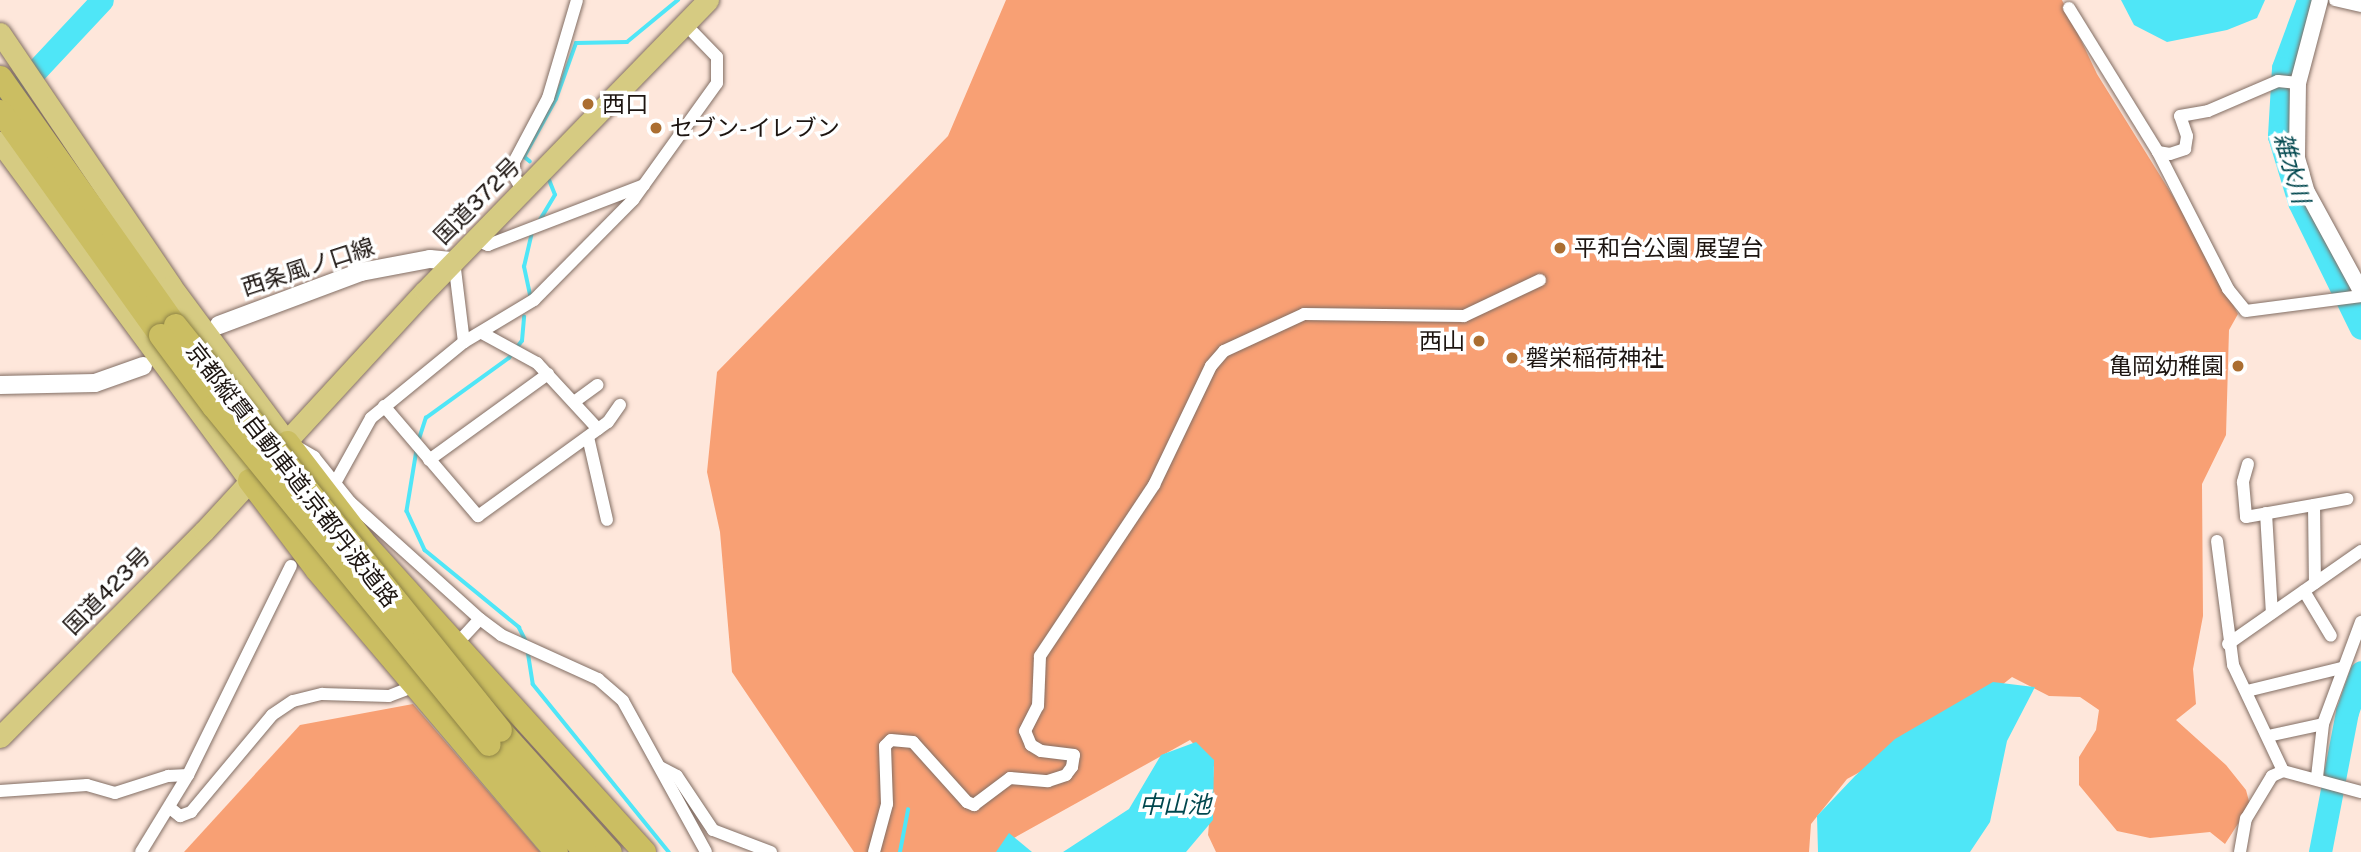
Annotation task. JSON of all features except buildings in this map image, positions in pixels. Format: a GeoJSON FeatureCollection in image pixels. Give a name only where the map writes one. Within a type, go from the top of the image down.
{"type":"FeatureCollection","features":[{"type":"Feature","properties":{"kind":"highway","name":"国道372号"},"geometry":{"type":"LineString","coordinates":[[249,480],[454,261],[524,193],[708,0]]}},
{"type":"Feature","properties":{"kind":"highway"},"geometry":{"type":"LineString","coordinates":[[0,33],[44,104],[286,442],[366,545],[645,852]]}},
{"type":"Feature","properties":{"kind":"highway","name":"京都縦貫自動車道;京都丹波道路"},"geometry":{"type":"LineString","coordinates":[[0,77],[108,249],[230,427],[495,737],[585,852]]}},
{"type":"Feature","properties":{"kind":"highway","name":"京都縦貫自動車道;京都丹波道路"},"geometry":{"type":"LineString","coordinates":[[0,111],[108,249]]}},
{"type":"Feature","properties":{"kind":"highway"},"geometry":{"type":"LineString","coordinates":[[3,146],[316,569],[556,852]]}},
{"type":"Feature","properties":{"kind":"highway","name":"国道423号"},"geometry":{"type":"LineString","coordinates":[[0,737],[204,531],[249,480]]}},
{"type":"Feature","properties":{"kind":"highway","name":"京都縦貫自動車道;京都丹波道路"},"geometry":{"type":"LineString","coordinates":[[495,737],[610,852]]}},
{"type":"Feature","properties":{"kind":"main road","name":"西条風ノ口線"},"geometry":{"type":"LineString","coordinates":[[219,325],[354,274],[430,259],[454,261]]}},
{"type":"Feature","properties":{"kind":"main road"},"geometry":{"type":"LineString","coordinates":[[167,338],[195,338]]}},
{"type":"Feature","properties":{"kind":"main road"},"geometry":{"type":"LineString","coordinates":[[0,385],[95,383],[143,366]]}},
{"type":"Feature","properties":{"kind":"street"},"geometry":{"type":"LineString","coordinates":[[524,193],[514,176],[514,162],[548,98],[577,0]]}},
{"type":"Feature","properties":{"kind":"street"},"geometry":{"type":"LineString","coordinates":[[2320,0],[2298,83],[2297,158],[2307,192],[2361,291]]}},
{"type":"Feature","properties":{"kind":"street"},"geometry":{"type":"LineString","coordinates":[[2335,0],[2361,6]]}},
{"type":"Feature","properties":{"kind":"street"},"geometry":{"type":"LineString","coordinates":[[2069,8],[2158,152],[2228,289],[2246,311],[2361,296]]}},
{"type":"Feature","properties":{"kind":"street"},"geometry":{"type":"LineString","coordinates":[[335,483],[361,431],[384,406],[464,342],[534,300],[644,185],[717,83],[717,57],[685,24]]}},
{"type":"Feature","properties":{"kind":"street"},"geometry":{"type":"LineString","coordinates":[[2158,152],[2169,154],[2185,149],[2187,136],[2180,116],[2208,111],[2278,80],[2298,83]]}},
{"type":"Feature","properties":{"kind":"street"},"geometry":{"type":"LineString","coordinates":[[475,240],[488,245],[644,185]]}},
{"type":"Feature","properties":{"kind":"street"},"geometry":{"type":"LineString","coordinates":[[454,261],[464,342]]}},
{"type":"Feature","properties":{"kind":"street"},"geometry":{"type":"LineString","coordinates":[[874,852],[887,804],[885,746],[891,740],[913,742],[967,802],[974,804],[1010,778],[1048,781],[1072,767],[1073,755],[1041,751],[1031,745],[1024,731],[1038,706],[1040,656],[1154,485],[1211,366],[1224,351],[1304,314],[1464,316],[1540,281]]}},
{"type":"Feature","properties":{"kind":"street"},"geometry":{"type":"LineString","coordinates":[[482,333],[548,374],[575,402],[593,433],[607,520]]}},
{"type":"Feature","properties":{"kind":"street"},"geometry":{"type":"LineString","coordinates":[[421,451],[548,374]]}},
{"type":"Feature","properties":{"kind":"street"},"geometry":{"type":"LineString","coordinates":[[575,402],[597,385]]}},
{"type":"Feature","properties":{"kind":"street"},"geometry":{"type":"LineString","coordinates":[[384,406],[478,516],[593,433],[620,405]]}},
{"type":"Feature","properties":{"kind":"street"},"geometry":{"type":"LineString","coordinates":[[286,442],[314,457],[350,502],[480,619],[501,635],[598,679],[623,701],[706,852]]}},
{"type":"Feature","properties":{"kind":"street"},"geometry":{"type":"LineString","coordinates":[[2248,464],[2243,482],[2246,517],[2347,499]]}},
{"type":"Feature","properties":{"kind":"street"},"geometry":{"type":"LineString","coordinates":[[2314,505],[2310,587],[2331,636]]}},
{"type":"Feature","properties":{"kind":"street"},"geometry":{"type":"LineString","coordinates":[[2266,513],[2272,613]]}},
{"type":"Feature","properties":{"kind":"street"},"geometry":{"type":"LineString","coordinates":[[2217,541],[2228,644],[2233,665],[2283,771]]}},
{"type":"Feature","properties":{"kind":"street"},"geometry":{"type":"LineString","coordinates":[[2228,644],[2361,551]]}},
{"type":"Feature","properties":{"kind":"street"},"geometry":{"type":"LineString","coordinates":[[141,852],[188,775],[291,566]]}},
{"type":"Feature","properties":{"kind":"street"},"geometry":{"type":"LineString","coordinates":[[464,636],[480,619]]}},
{"type":"Feature","properties":{"kind":"street"},"geometry":{"type":"LineString","coordinates":[[2317,777],[2323,724],[2341,668],[2361,622]]}},
{"type":"Feature","properties":{"kind":"street"},"geometry":{"type":"LineString","coordinates":[[2247,691],[2341,668]]}},
{"type":"Feature","properties":{"kind":"street"},"geometry":{"type":"LineString","coordinates":[[170,808],[180,816],[191,812],[272,715],[293,701],[322,694],[389,696],[405,690]]}},
{"type":"Feature","properties":{"kind":"street"},"geometry":{"type":"LineString","coordinates":[[2268,736],[2323,724]]}},
{"type":"Feature","properties":{"kind":"street"},"geometry":{"type":"LineString","coordinates":[[660,767],[677,776],[713,830],[771,852]]}},
{"type":"Feature","properties":{"kind":"street"},"geometry":{"type":"LineString","coordinates":[[2240,852],[2246,819],[2272,776],[2283,771],[2317,777],[2361,792]]}},
{"type":"Feature","properties":{"kind":"street"},"geometry":{"type":"LineString","coordinates":[[0,791],[87,785],[115,793],[168,776],[188,775]]}},
{"type":"Feature","properties":{"kind":"shaded area"},"geometry":{"type":"Polygon","coordinates":[[[1006,0],[2062,0],[2097,74],[2179,206],[2238,314],[2229,330],[2226,435],[2202,484],[2203,616],[2193,669],[2196,704],[2176,720],[2226,765],[2246,790],[2250,805],[2225,844],[2210,832],[2150,838],[2117,831],[2079,785],[2079,757],[2096,730],[2099,710],[2080,697],[2049,696],[2012,677],[1963,716],[1847,779],[1811,824],[1809,852],[1216,852],[1208,835],[1214,767],[1190,740],[1003,844],[997,852],[854,852],[732,672],[720,532],[707,472],[717,372],[948,136],[1006,0]]]}},
{"type":"Feature","properties":{"kind":"shaded area"},"geometry":{"type":"Polygon","coordinates":[[[413,704],[540,852],[184,852],[300,725],[413,704]]]}},
{"type":"Feature","properties":{"kind":"water"},"geometry":{"type":"Polygon","coordinates":[[[2121,0],[2265,0],[2257,18],[2227,30],[2167,42],[2134,25],[2121,0]]]}},
{"type":"Feature","properties":{"kind":"water"},"geometry":{"type":"Polygon","coordinates":[[[1993,682],[2035,687],[2007,741],[1990,822],[1970,852],[1818,852],[1817,816],[1855,776],[1895,739],[1993,682]]]}},
{"type":"Feature","properties":{"kind":"water","name":"中山池"},"geometry":{"type":"Polygon","coordinates":[[[1196,742],[1214,760],[1213,820],[1186,852],[1063,852],[1129,809],[1161,755],[1196,742]]]}},
{"type":"Feature","properties":{"kind":"water"},"geometry":{"type":"Polygon","coordinates":[[[1009,833],[1032,852],[996,852],[1009,833]]]}},
{"type":"Feature","properties":{"kind":"waterway"},"geometry":{"type":"LineString","coordinates":[[0,109],[102,0]]}},
{"type":"Feature","properties":{"kind":"waterway"},"geometry":{"type":"LineString","coordinates":[[530,162],[524,157],[556,99],[576,43],[627,42],[678,0]]}},
{"type":"Feature","properties":{"kind":"waterway","name":"雑水川"},"geometry":{"type":"LineString","coordinates":[[2308,0],[2283,68],[2279,136],[2299,202],[2361,328]]}},
{"type":"Feature","properties":{"kind":"waterway"},"geometry":{"type":"LineString","coordinates":[[540,220],[555,195],[549,180]]}},
{"type":"Feature","properties":{"kind":"waterway"},"geometry":{"type":"LineString","coordinates":[[530,295],[524,267],[531,236]]}},
{"type":"Feature","properties":{"kind":"waterway"},"geometry":{"type":"LineString","coordinates":[[419,439],[426,418],[509,358],[522,341],[524,317]]}},
{"type":"Feature","properties":{"kind":"waterway"},"geometry":{"type":"LineString","coordinates":[[417,450],[407,511],[425,550],[519,627],[527,643]]}},
{"type":"Feature","properties":{"kind":"waterway"},"geometry":{"type":"LineString","coordinates":[[528,651],[533,684],[669,852]]}},
{"type":"Feature","properties":{"kind":"waterway","name":"雑水川"},"geometry":{"type":"LineString","coordinates":[[2320,852],[2347,712],[2361,672]]}},
{"type":"Feature","properties":{"kind":"waterway"},"geometry":{"type":"LineString","coordinates":[[900,852],[908,810]]}},
{"type":"Feature","properties":{"kind":"place","name":"西口"},"geometry":{"type":"Point","coordinates":[588,104]}},
{"type":"Feature","properties":{"kind":"place","name":"セブン-イレブン"},"geometry":{"type":"Point","coordinates":[656,128]}},
{"type":"Feature","properties":{"kind":"place","name":"平和台公園 展望台"},"geometry":{"type":"Point","coordinates":[1560,248]}},
{"type":"Feature","properties":{"kind":"place","name":"西山"},"geometry":{"type":"Point","coordinates":[1479,341]}},
{"type":"Feature","properties":{"kind":"place","name":"磐栄稲荷神社"},"geometry":{"type":"Point","coordinates":[1512,358]}},
{"type":"Feature","properties":{"kind":"place","name":"亀岡幼稚園"},"geometry":{"type":"Point","coordinates":[2238,366]}}]}
